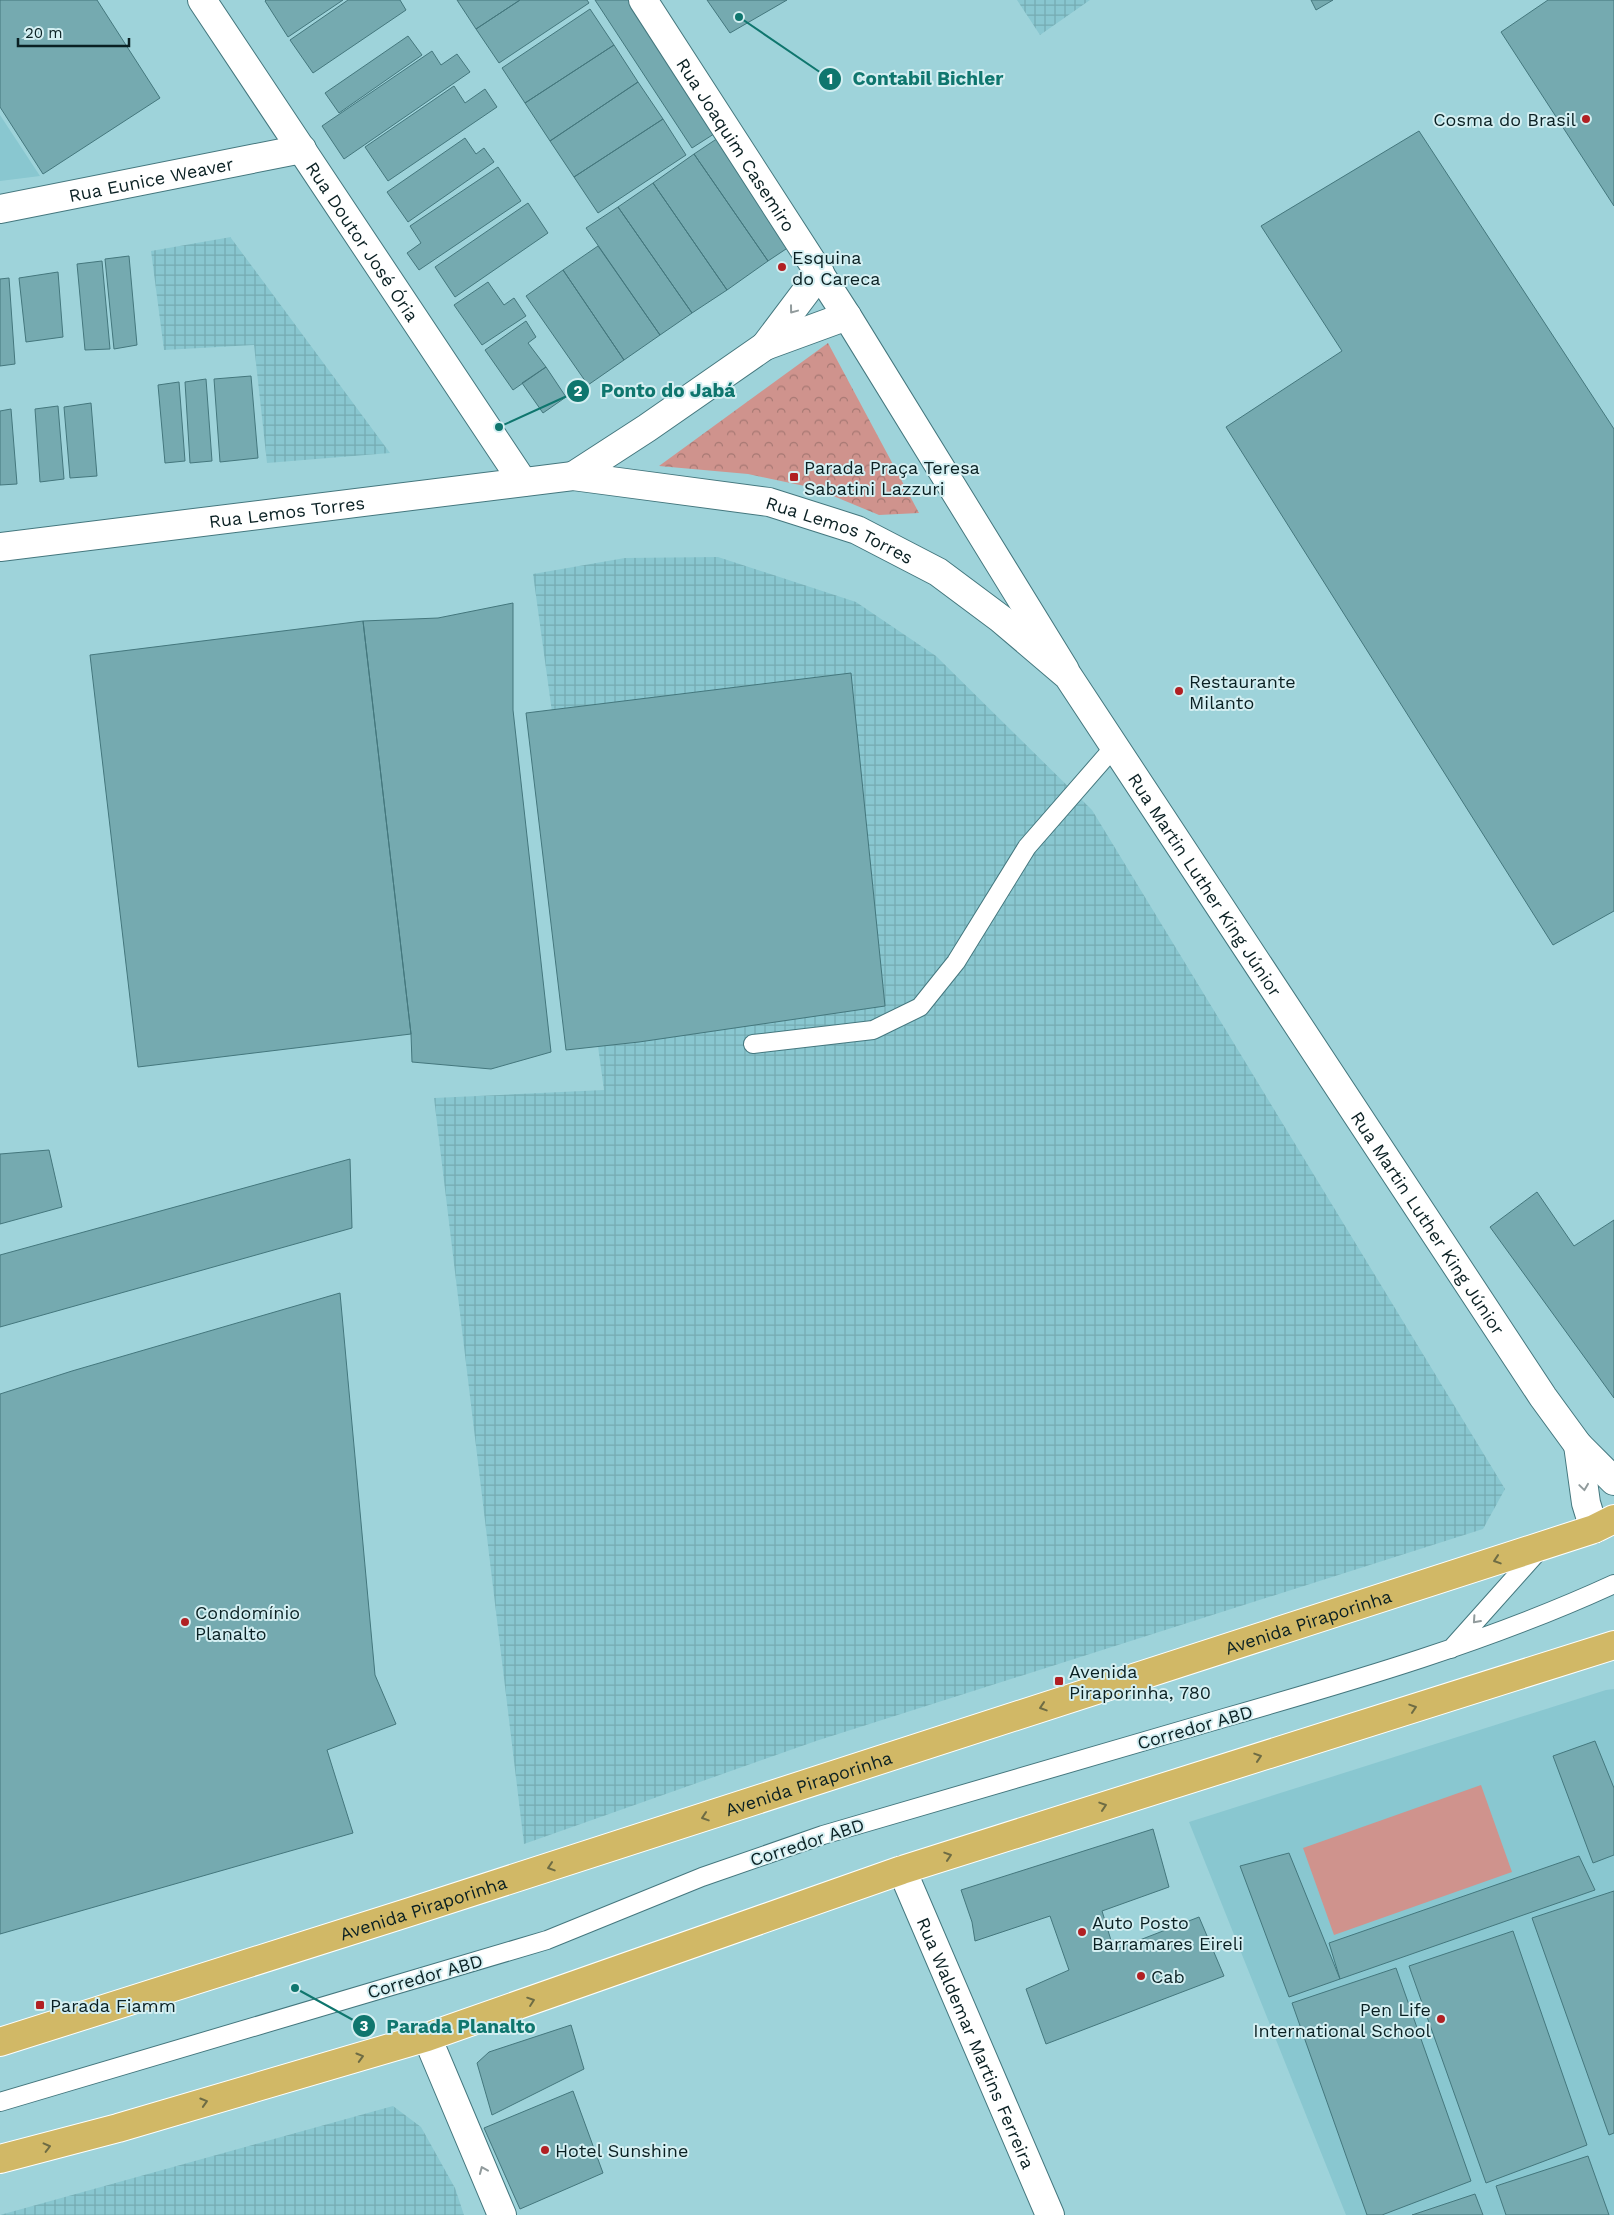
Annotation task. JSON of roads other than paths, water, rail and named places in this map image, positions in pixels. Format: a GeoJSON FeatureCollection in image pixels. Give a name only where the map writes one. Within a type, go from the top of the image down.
{"type":"FeatureCollection","features":[{"type":"Feature","properties":{"kind":"main road","name":"Avenida Piraporinha"},"geometry":{"type":"LineString","coordinates":[[0,2042],[404,1914],[1544,1545],[1607,1530]]}},
{"type":"Feature","properties":{"kind":"main road"},"geometry":{"type":"LineString","coordinates":[[0,2159],[118,2128],[427,2037],[902,1870],[1614,1645]]}},
{"type":"Feature","properties":{"kind":"street","name":"Rua Doutor José Ória"},"geometry":{"type":"LineString","coordinates":[[202,0],[523,482]]}},
{"type":"Feature","properties":{"kind":"street","name":"Rua Joaquim Casemiro"},"geometry":{"type":"LineString","coordinates":[[644,0],[847,316]]}},
{"type":"Feature","properties":{"kind":"street","name":"Rua Eunice Weaver"},"geometry":{"type":"LineString","coordinates":[[0,209],[302,149]]}},
{"type":"Feature","properties":{"kind":"street","name":"Rua Lemos Torres"},"geometry":{"type":"LineString","coordinates":[[765,346],[820,274]]}},
{"type":"Feature","properties":{"kind":"street","name":"Rua Lemos Torres"},"geometry":{"type":"LineString","coordinates":[[573,476],[647,428],[765,346],[847,316]]}},
{"type":"Feature","properties":{"kind":"street","name":"Rua Martin Luther King Júnior"},"geometry":{"type":"LineString","coordinates":[[847,316],[1068,676],[1543,1397],[1578,1445],[1614,1481]]}},
{"type":"Feature","properties":{"kind":"street","name":"Rua Lemos Torres"},"geometry":{"type":"LineString","coordinates":[[0,547],[573,476],[769,502],[857,530],[938,572],[1001,619],[1068,676]]}},
{"type":"Feature","properties":{"kind":"street","name":"Rua Martin Luther King Júnior"},"geometry":{"type":"LineString","coordinates":[[1578,1445],[1586,1503],[1607,1530]]}},
{"type":"Feature","properties":{"kind":"street","name":"Rua Waldemar Martins Ferreira"},"geometry":{"type":"LineString","coordinates":[[902,1870],[1044,2213]]}},
{"type":"Feature","properties":{"kind":"street"},"geometry":{"type":"LineString","coordinates":[[427,2037],[502,2215]]}},
{"type":"Feature","properties":{"kind":"lane"},"geometry":{"type":"LineString","coordinates":[[753,1044],[873,1030],[920,1007],[956,962],[1027,846],[1115,746]]}},
{"type":"Feature","properties":{"kind":"lane"},"geometry":{"type":"LineString","coordinates":[[1450,1650],[1544,1545]]}},
{"type":"Feature","properties":{"kind":"lane","name":"Corredor ABD"},"geometry":{"type":"LineString","coordinates":[[0,2102],[547,1940],[702,1877],[823,1835],[1365,1677],[1450,1650],[1566,1606],[1614,1584]]}},
{"type":"Feature","properties":{"kind":"place","name":"Contabil Bichler"},"geometry":{"type":"Point","coordinates":[739,17]}},
{"type":"Feature","properties":{"kind":"place","name":"Cosma do Brasil"},"geometry":{"type":"Point","coordinates":[1586,119]}},
{"type":"Feature","properties":{"kind":"place","name":"Esquina do Careca"},"geometry":{"type":"Point","coordinates":[782,267]}},
{"type":"Feature","properties":{"kind":"place","name":"Ponto do Jabá"},"geometry":{"type":"Point","coordinates":[499,427]}},
{"type":"Feature","properties":{"kind":"place","name":"Parada Praça Teresa Sabatini Lazzuri"},"geometry":{"type":"Point","coordinates":[794,477]}},
{"type":"Feature","properties":{"kind":"place","name":"Restaurante Milanto"},"geometry":{"type":"Point","coordinates":[1179,691]}},
{"type":"Feature","properties":{"kind":"place","name":"Condomínio Planalto"},"geometry":{"type":"Point","coordinates":[185,1622]}},
{"type":"Feature","properties":{"kind":"place","name":"Avenida Piraporinha, 780"},"geometry":{"type":"Point","coordinates":[1059,1681]}},
{"type":"Feature","properties":{"kind":"place","name":"Auto Posto Barramares Eireli"},"geometry":{"type":"Point","coordinates":[1082,1932]}},
{"type":"Feature","properties":{"kind":"place","name":"Cab"},"geometry":{"type":"Point","coordinates":[1141,1976]}},
{"type":"Feature","properties":{"kind":"place","name":"Parada Planalto"},"geometry":{"type":"Point","coordinates":[295,1988]}},
{"type":"Feature","properties":{"kind":"place","name":"Parada Fiamm"},"geometry":{"type":"Point","coordinates":[40,2005]}},
{"type":"Feature","properties":{"kind":"place","name":"Pen Life International School"},"geometry":{"type":"Point","coordinates":[1441,2019]}},
{"type":"Feature","properties":{"kind":"place","name":"Hotel Sunshine"},"geometry":{"type":"Point","coordinates":[545,2150]}}]}
